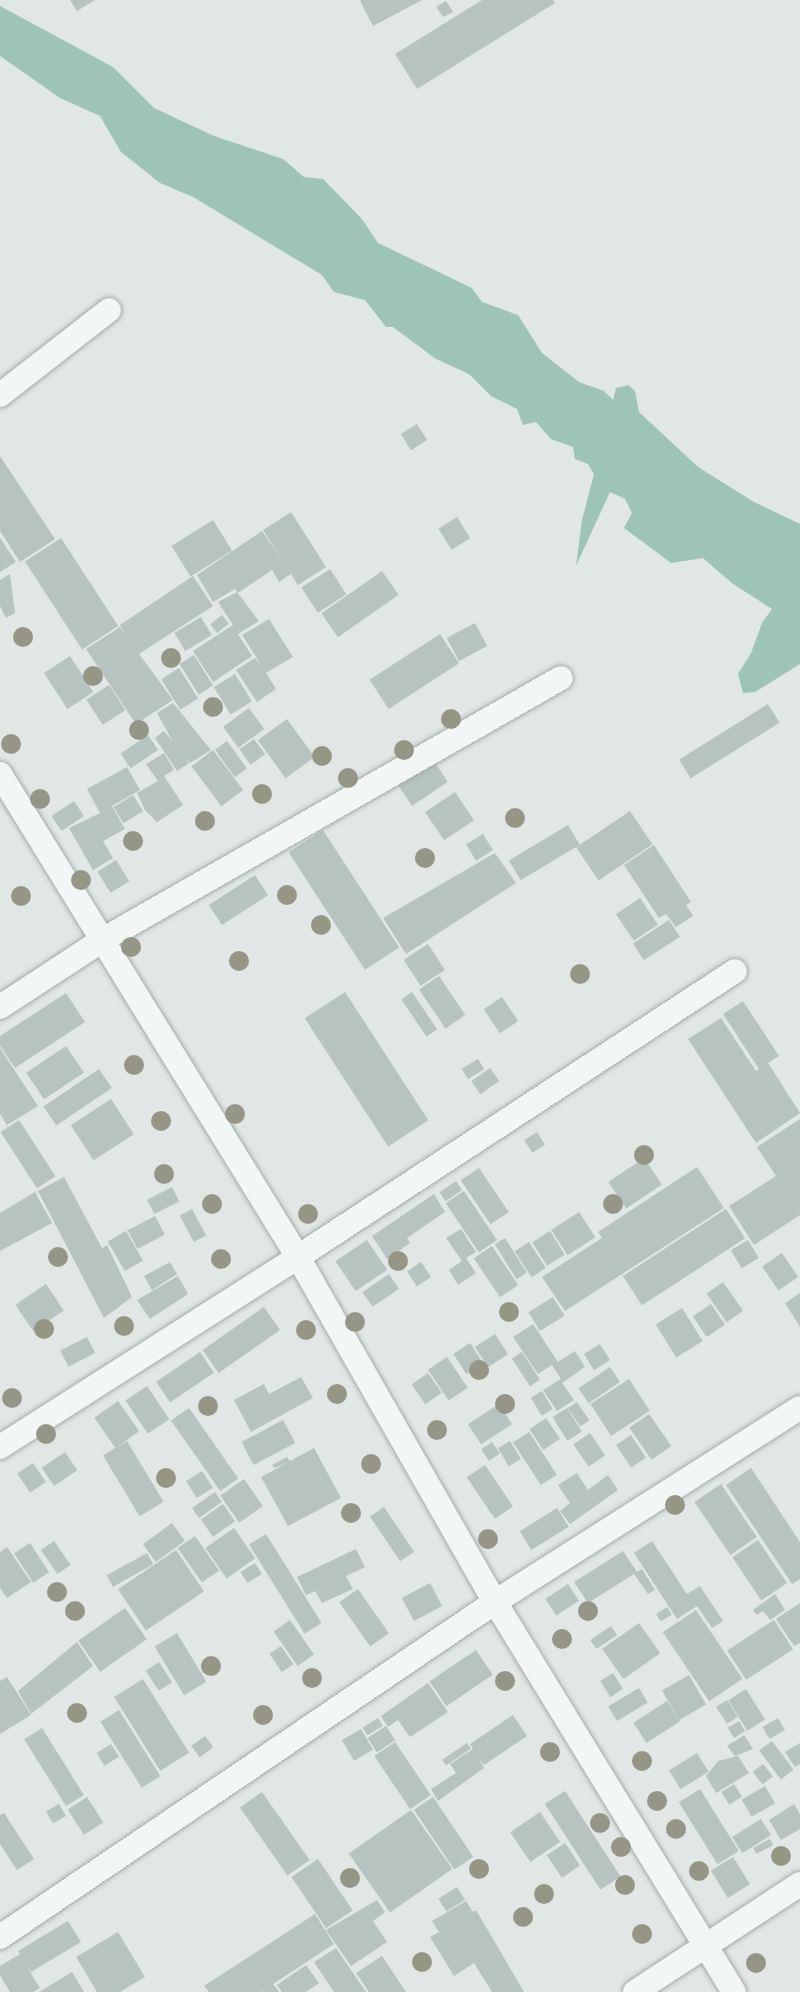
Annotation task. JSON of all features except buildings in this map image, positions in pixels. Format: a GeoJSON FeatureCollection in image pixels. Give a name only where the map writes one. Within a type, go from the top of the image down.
{"type":"FeatureCollection","features":[{"type":"Feature","properties":{"kind":"street"},"geometry":{"type":"LineString","coordinates":[[0,395],[109,310]]}},
{"type":"Feature","properties":{"kind":"street"},"geometry":{"type":"LineString","coordinates":[[0,1007],[104,939],[561,678]]}},
{"type":"Feature","properties":{"kind":"street"},"geometry":{"type":"LineString","coordinates":[[0,774],[298,1257],[495,1602],[734,1992]]}},
{"type":"Feature","properties":{"kind":"street"},"geometry":{"type":"LineString","coordinates":[[0,1447],[298,1257],[735,971]]}},
{"type":"Feature","properties":{"kind":"street"},"geometry":{"type":"LineString","coordinates":[[0,1937],[495,1602],[800,1408]]}},
{"type":"Feature","properties":{"kind":"street"},"geometry":{"type":"LineString","coordinates":[[635,1992],[800,1884]]}},
{"type":"Feature","properties":{"kind":"shaded area"},"geometry":{"type":"Polygon","coordinates":[[[0,6],[113,67],[154,108],[214,136],[283,159],[304,177],[323,179],[362,219],[378,243],[472,288],[482,302],[518,315],[542,353],[579,382],[604,391],[613,400],[616,388],[628,385],[635,391],[639,412],[698,467],[754,502],[800,524],[800,664],[755,692],[743,693],[738,674],[751,653],[762,623],[772,609],[733,584],[703,558],[671,563],[624,528],[632,513],[625,499],[610,492],[576,566],[582,520],[594,474],[588,464],[575,459],[573,447],[551,439],[536,422],[523,425],[517,409],[491,396],[469,374],[436,359],[393,327],[386,327],[365,300],[334,292],[322,275],[193,197],[160,183],[121,152],[100,116],[60,98],[0,56],[0,6]]]}}]}
